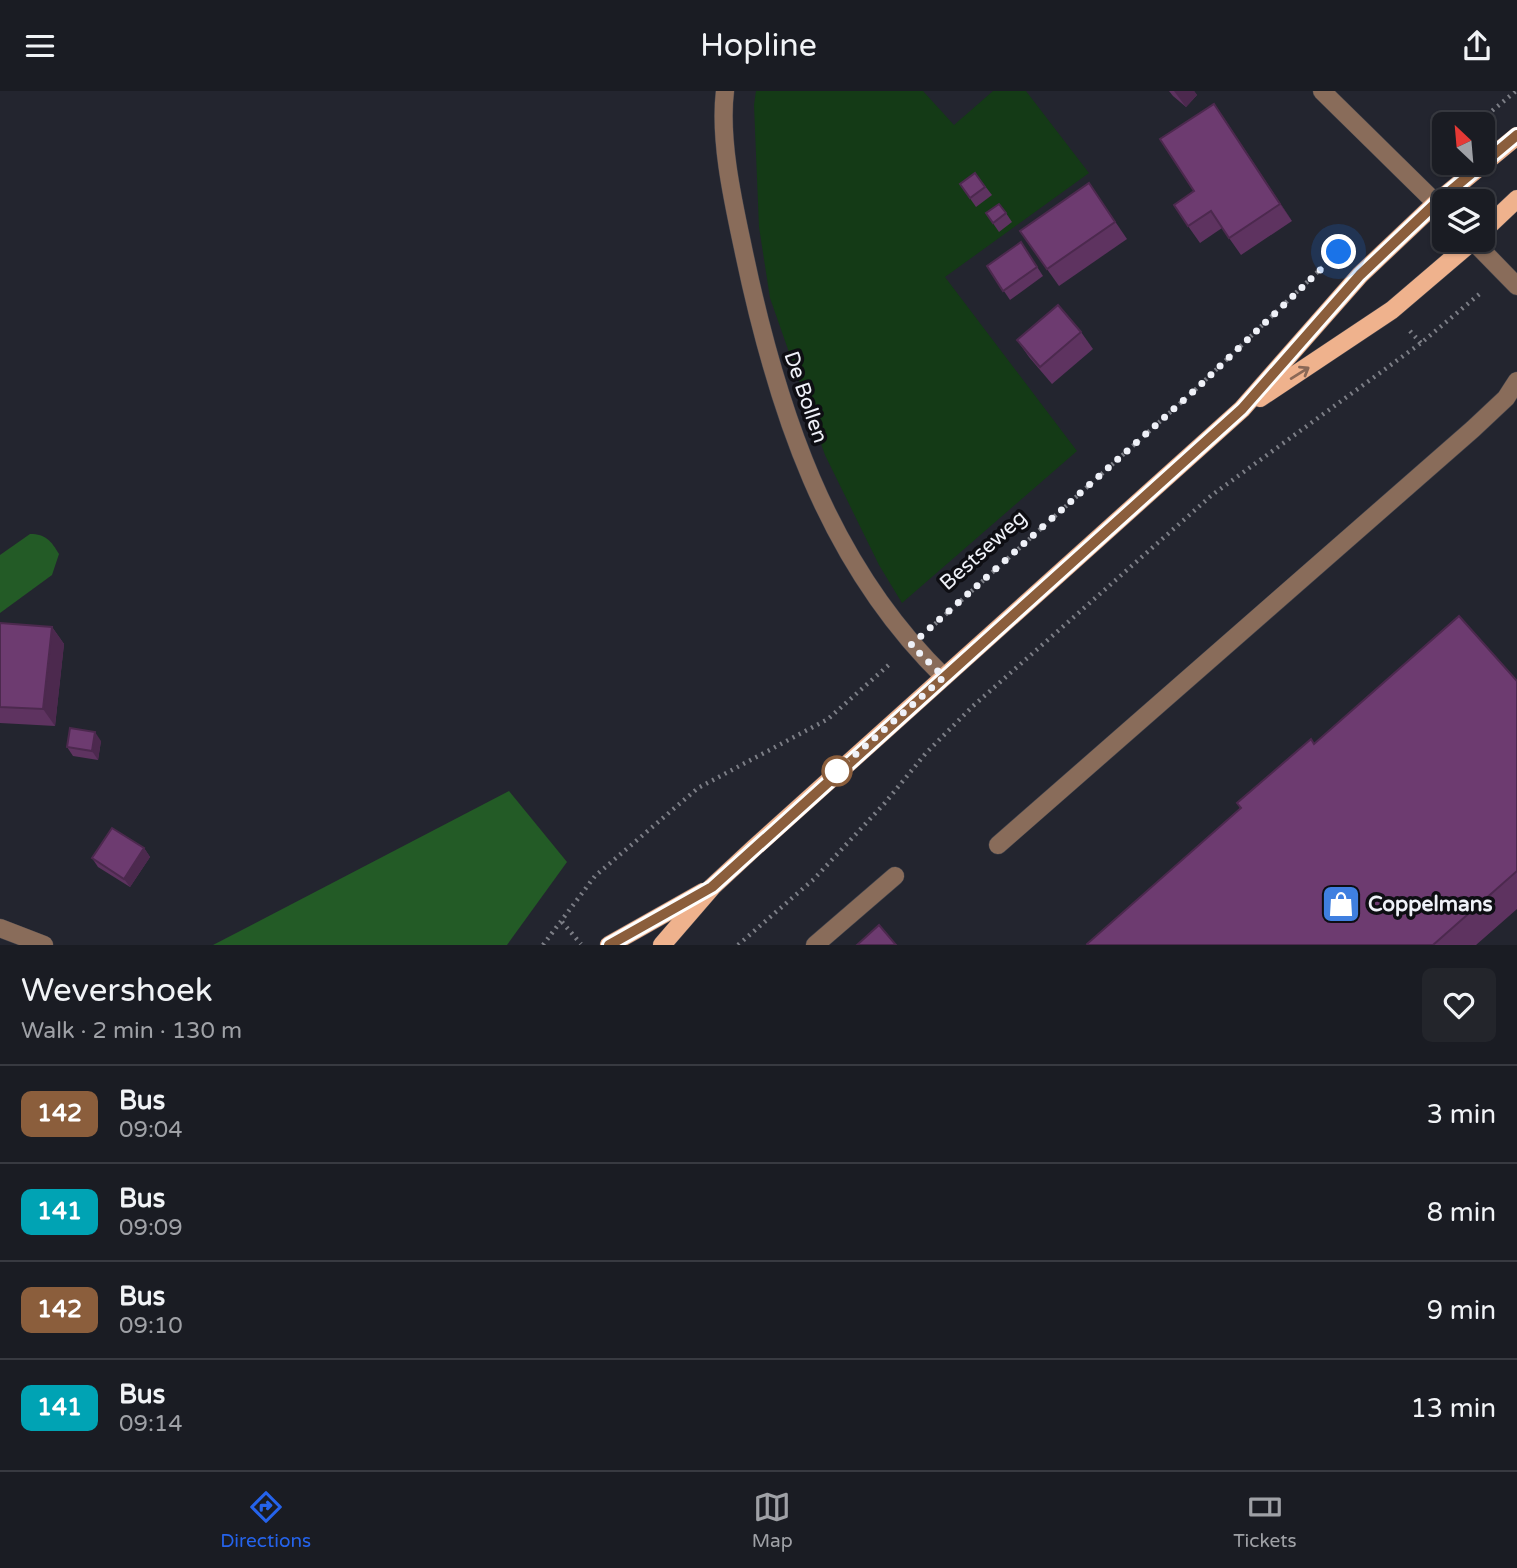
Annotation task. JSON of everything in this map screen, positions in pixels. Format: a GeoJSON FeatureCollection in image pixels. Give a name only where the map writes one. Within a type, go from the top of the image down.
{"type":"FeatureCollection","features":[{"type":"Feature","properties":{"kind":"main road"},"geometry":{"type":"LineString","coordinates":[[1460,189],[1517,136]]}},
{"type":"Feature","properties":{"kind":"main road"},"geometry":{"type":"LineString","coordinates":[[1495,219],[1517,199]]}},
{"type":"Feature","properties":{"kind":"main road"},"geometry":{"type":"LineString","coordinates":[[662,945],[712,887],[1242,409],[1360,275],[1432,214]]}},
{"type":"Feature","properties":{"kind":"main road"},"geometry":{"type":"LineString","coordinates":[[1242,409],[1392,310],[1459,252]]}},
{"type":"Feature","properties":{"kind":"main road"},"geometry":{"type":"LineString","coordinates":[[609,945],[712,887]]}},
{"type":"Feature","properties":{"kind":"street","name":"De Bollen"},"geometry":{"type":"LineString","coordinates":[[725,91],[723,108],[735,209],[771,371],[796,441],[843,545],[871,594],[911,645],[944,677]]}},
{"type":"Feature","properties":{"kind":"street"},"geometry":{"type":"LineString","coordinates":[[1322,91],[1432,199]]}},
{"type":"Feature","properties":{"kind":"street"},"geometry":{"type":"LineString","coordinates":[[1487,252],[1510,280]]}},
{"type":"Feature","properties":{"kind":"street"},"geometry":{"type":"LineString","coordinates":[[999,845],[1473,429],[1506,398],[1517,381]]}},
{"type":"Feature","properties":{"kind":"street"},"geometry":{"type":"LineString","coordinates":[[815,945],[895,876]]}},
{"type":"Feature","properties":{"kind":"street"},"geometry":{"type":"LineString","coordinates":[[0,928],[44,945]]}},
{"type":"Feature","properties":{"kind":"path"},"geometry":{"type":"LineString","coordinates":[[1491,112],[1516,91]]}},
{"type":"Feature","properties":{"kind":"path","name":"Bestseweg"},"geometry":{"type":"LineString","coordinates":[[543,945],[595,876],[698,788],[828,719],[1196,389],[1339,252]]}},
{"type":"Feature","properties":{"kind":"path"},"geometry":{"type":"LineString","coordinates":[[738,945],[814,879],[884,804],[926,753],[973,706],[1201,504],[1276,446],[1510,280]]}},
{"type":"Feature","properties":{"kind":"path"},"geometry":{"type":"LineString","coordinates":[[562,922],[582,945]]}},
{"type":"Feature","properties":{"kind":"green space"},"geometry":{"type":"Polygon","coordinates":[[[756,91],[923,91],[954,125],[993,91],[1026,91],[1089,173],[945,277],[1077,451],[902,603],[879,565],[825,455],[770,298],[759,227],[754,105],[756,91]]]}},
{"type":"Feature","properties":{"kind":"green space"},"geometry":{"type":"Polygon","coordinates":[[[30,534],[48,539],[59,554],[52,575],[0,613],[0,555],[30,534]]]}},
{"type":"Feature","properties":{"kind":"green space"},"geometry":{"type":"Polygon","coordinates":[[[509,791],[567,862],[507,945],[213,945],[509,791]]]}},
{"type":"Feature","properties":{"kind":"building"},"geometry":{"type":"Polygon","coordinates":[[[1214,104],[1280,204],[1229,238],[1211,211],[1188,226],[1174,205],[1194,191],[1160,139],[1214,104]]]}},
{"type":"Feature","properties":{"kind":"building"},"geometry":{"type":"Polygon","coordinates":[[[975,173],[985,187],[970,198],[960,184],[975,173]]]}},
{"type":"Feature","properties":{"kind":"building"},"geometry":{"type":"Polygon","coordinates":[[[1089,183],[1115,222],[1047,269],[1020,231],[1089,183]]]}},
{"type":"Feature","properties":{"kind":"building"},"geometry":{"type":"Polygon","coordinates":[[[999,204],[1006,213],[993,223],[986,213],[999,204]]]}},
{"type":"Feature","properties":{"kind":"building"},"geometry":{"type":"Polygon","coordinates":[[[1021,242],[1037,267],[1003,291],[987,266],[1021,242]]]}},
{"type":"Feature","properties":{"kind":"building"},"geometry":{"type":"Polygon","coordinates":[[[1058,305],[1081,332],[1040,367],[1017,340],[1058,305]]]}},
{"type":"Feature","properties":{"kind":"building"},"geometry":{"type":"Polygon","coordinates":[[[1459,616],[1517,681],[1517,871],[1433,945],[1087,944],[1241,808],[1237,803],[1311,739],[1314,744],[1459,616]]]}},
{"type":"Feature","properties":{"kind":"building"},"geometry":{"type":"Polygon","coordinates":[[[0,623],[52,627],[43,709],[0,707],[0,623]]]}},
{"type":"Feature","properties":{"kind":"building"},"geometry":{"type":"Polygon","coordinates":[[[70,728],[95,732],[92,751],[67,747],[70,728]]]}},
{"type":"Feature","properties":{"kind":"building"},"geometry":{"type":"Polygon","coordinates":[[[112,828],[144,848],[124,879],[92,858],[112,828]]]}},
{"type":"Feature","properties":{"kind":"building"},"geometry":{"type":"Polygon","coordinates":[[[879,925],[896,945],[857,945],[879,925]]]}},
{"type":"Feature","properties":{"kind":"bus line","name":"142"},"geometry":{"type":"LineString","coordinates":[[609,945],[712,887],[838,770],[1242,409],[1360,275],[1436,203],[1517,135]]}},
{"type":"Feature","properties":{"kind":"place","name":"Coppelmans"},"geometry":{"type":"Point","coordinates":[1341,904]}},
{"type":"Feature","properties":{"kind":"route"},"geometry":{"type":"LineString","coordinates":[[837,771],[944,677],[911,645],[1196,389],[1339,252]]}}]}
